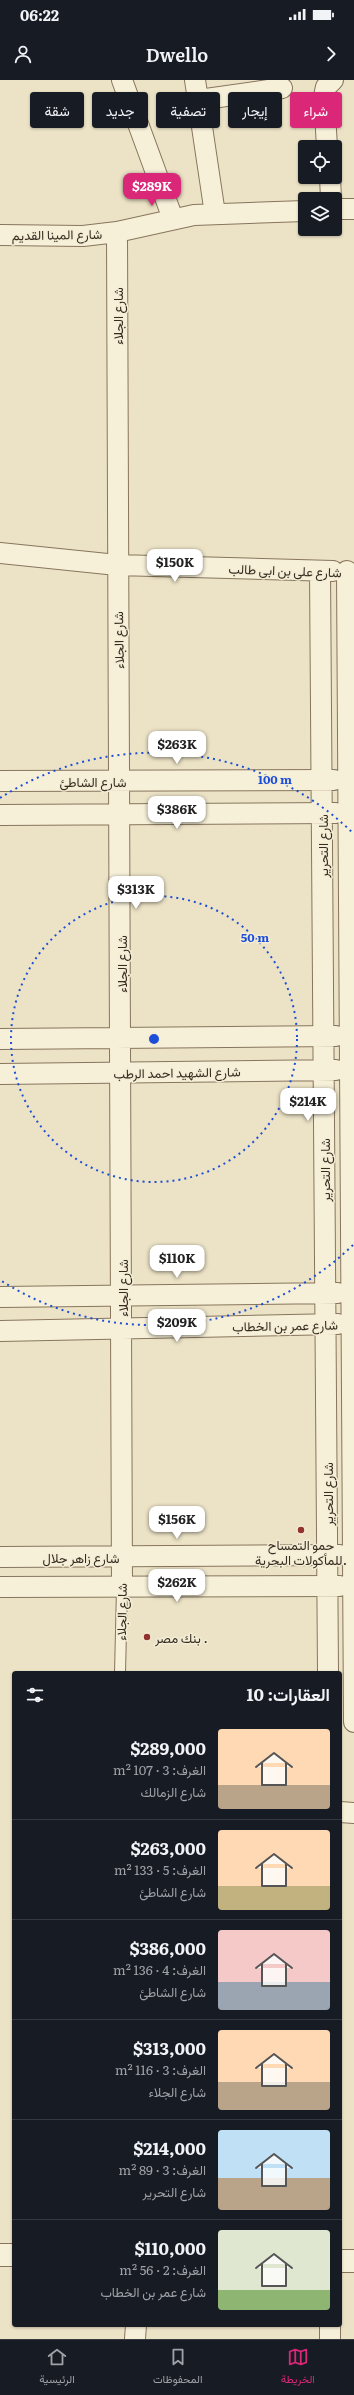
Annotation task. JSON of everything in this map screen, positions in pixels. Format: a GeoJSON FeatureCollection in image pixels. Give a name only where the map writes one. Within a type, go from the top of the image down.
{"type":"FeatureCollection","features":[{"type":"Feature","properties":{"kind":"street"},"geometry":{"type":"LineString","coordinates":[[122,80],[173,219]]}},
{"type":"Feature","properties":{"kind":"street"},"geometry":{"type":"LineString","coordinates":[[195,80],[197,92]]}},
{"type":"Feature","properties":{"kind":"street"},"geometry":{"type":"LineString","coordinates":[[327,140],[324,96],[326,87],[332,80]]}},
{"type":"Feature","properties":{"kind":"street"},"geometry":{"type":"LineString","coordinates":[[220,97],[282,88]]}},
{"type":"Feature","properties":{"kind":"street"},"geometry":{"type":"LineString","coordinates":[[203,128],[215,214]]}},
{"type":"Feature","properties":{"kind":"street"},"geometry":{"type":"LineString","coordinates":[[342,209],[354,209]]}},
{"type":"Feature","properties":{"kind":"street","name":"شارع المينا القديم"},"geometry":{"type":"LineString","coordinates":[[0,235],[84,236],[117,232],[173,219],[215,214],[298,211]]}},
{"type":"Feature","properties":{"kind":"street","name":"شارع الجلاء"},"geometry":{"type":"LineString","coordinates":[[117,232],[117,565],[120,782],[122,1588]]}},
{"type":"Feature","properties":{"kind":"street","name":"شارع على بن ابى طالب"},"geometry":{"type":"LineString","coordinates":[[0,553],[117,565],[350,572]]}},
{"type":"Feature","properties":{"kind":"street","name":"شارع التحرير"},"geometry":{"type":"LineString","coordinates":[[320,570],[328,1671]]}},
{"type":"Feature","properties":{"kind":"street","name":"شارع التحرير"},"geometry":{"type":"LineString","coordinates":[[350,572],[354,1722]]}},
{"type":"Feature","properties":{"kind":"street","name":"شارع الشاطئ"},"geometry":{"type":"LineString","coordinates":[[0,781],[120,782],[351,780]]}},
{"type":"Feature","properties":{"kind":"street"},"geometry":{"type":"LineString","coordinates":[[0,815],[351,813]]}},
{"type":"Feature","properties":{"kind":"street"},"geometry":{"type":"LineString","coordinates":[[0,1040],[352,1036]]}},
{"type":"Feature","properties":{"kind":"street","name":"شارع الشهيد احمد الرطب"},"geometry":{"type":"LineString","coordinates":[[0,1074],[352,1070]]}},
{"type":"Feature","properties":{"kind":"street"},"geometry":{"type":"LineString","coordinates":[[0,1297],[353,1292]]}},
{"type":"Feature","properties":{"kind":"street","name":"شارع عمر بن الخطاب"},"geometry":{"type":"LineString","coordinates":[[0,1331],[353,1324]]}},
{"type":"Feature","properties":{"kind":"street","name":"شارع زاهر جلال"},"geometry":{"type":"LineString","coordinates":[[0,1556],[122,1557],[354,1554]]}},
{"type":"Feature","properties":{"kind":"street"},"geometry":{"type":"LineString","coordinates":[[0,1587],[122,1588],[354,1586]]}},
{"type":"Feature","properties":{"kind":"street"},"geometry":{"type":"LineString","coordinates":[[342,1812],[354,1813]]}},
{"type":"Feature","properties":{"kind":"street"},"geometry":{"type":"LineString","coordinates":[[0,2254],[12,2255]]}},
{"type":"Feature","properties":{"kind":"street"},"geometry":{"type":"LineString","coordinates":[[342,2261],[354,2261]]}},
{"type":"Feature","properties":{"kind":"street"},"geometry":{"type":"LineString","coordinates":[[135,2339],[136,2327]]}},
{"type":"Feature","properties":{"kind":"street"},"geometry":{"type":"LineString","coordinates":[[330,2327],[330,2339]]}},
{"type":"Feature","properties":{"kind":"lane","name":"شارع الجلاء"},"geometry":{"type":"LineString","coordinates":[[120,1671],[122,1588]]}},
{"type":"Feature","properties":{"kind":"place","name":"حمو التمساح للمأكولات البحرية."},"geometry":{"type":"Point","coordinates":[301,1530]}},
{"type":"Feature","properties":{"kind":"place","name":"بنك مصر ."},"geometry":{"type":"Point","coordinates":[147,1637]}}]}
